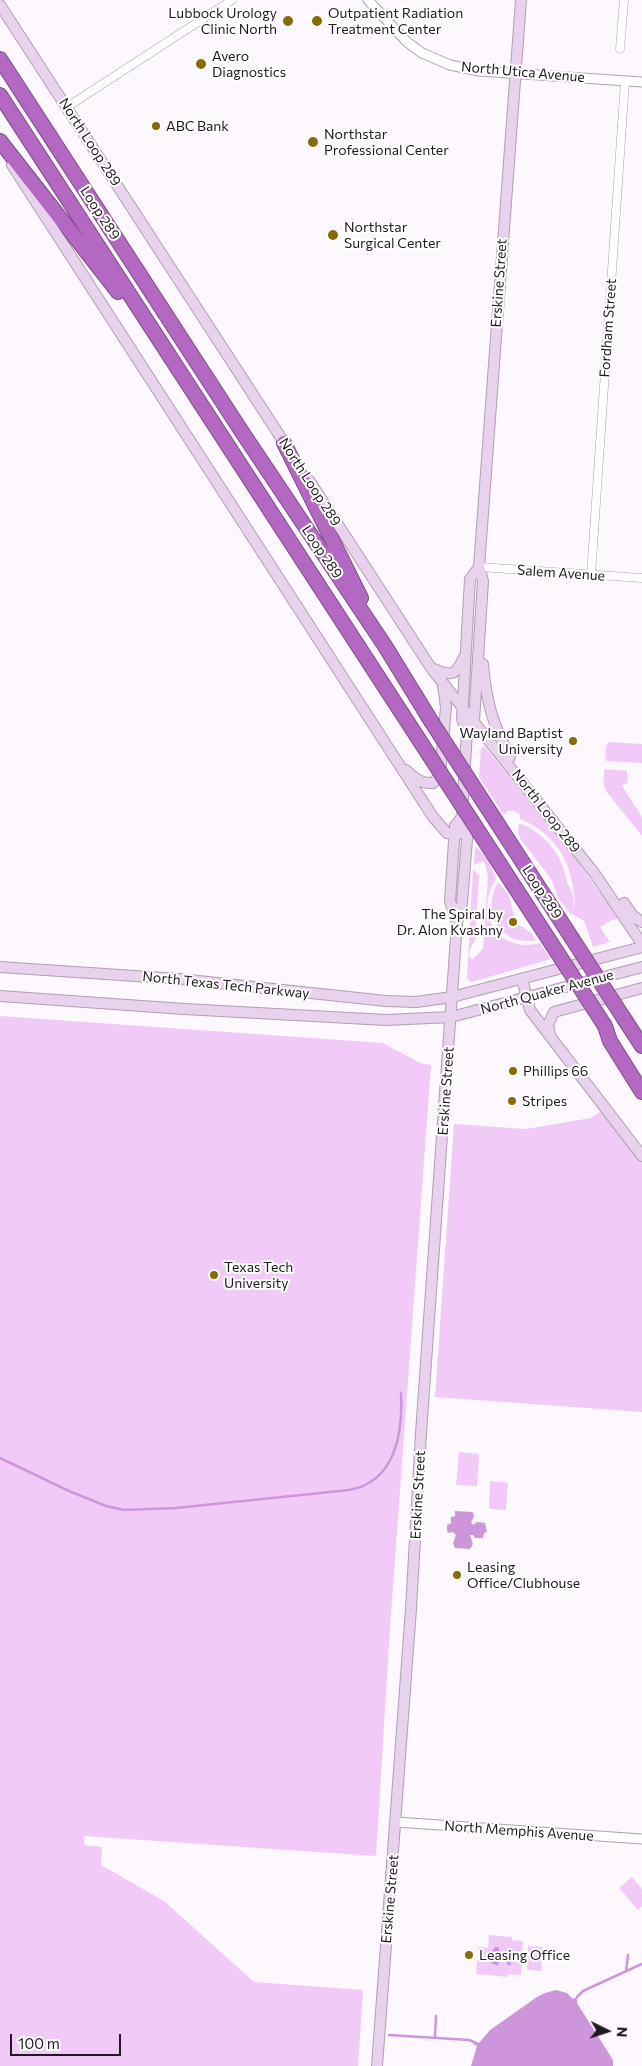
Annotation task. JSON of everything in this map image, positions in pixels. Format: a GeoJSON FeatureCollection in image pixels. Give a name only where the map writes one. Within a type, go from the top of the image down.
{"type":"FeatureCollection","features":[{"type":"Feature","properties":{"kind":"highway","name":"Loop 289"},"geometry":{"type":"LineString","coordinates":[[0,59],[240,429],[385,646],[431,721],[642,1046]]}},
{"type":"Feature","properties":{"kind":"highway","name":"Loop 289"},"geometry":{"type":"LineString","coordinates":[[0,95],[605,1026],[617,1040],[642,1078]]}},
{"type":"Feature","properties":{"kind":"highway"},"geometry":{"type":"LineString","coordinates":[[0,141],[113,285],[186,397],[205,411]]}},
{"type":"Feature","properties":{"kind":"highway"},"geometry":{"type":"LineString","coordinates":[[284,443],[385,646]]}},
{"type":"Feature","properties":{"kind":"highway"},"geometry":{"type":"LineString","coordinates":[[605,1026],[610,1041],[642,1092]]}},
{"type":"Feature","properties":{"kind":"main road","name":"Erskine Street"},"geometry":{"type":"LineString","coordinates":[[474,721],[483,581],[479,567],[521,0]]}},
{"type":"Feature","properties":{"kind":"main road","name":"North Loop 289"},"geometry":{"type":"LineString","coordinates":[[0,5],[432,668],[595,874],[642,945]]}},
{"type":"Feature","properties":{"kind":"main road"},"geometry":{"type":"LineString","coordinates":[[0,148],[433,817],[445,831],[455,835]]}},
{"type":"Feature","properties":{"kind":"main road","name":"Erskine Street"},"geometry":{"type":"LineString","coordinates":[[377,2066],[411,1609],[421,1433],[457,923],[462,903],[467,731],[462,719],[470,579],[479,567]]}},
{"type":"Feature","properties":{"kind":"main road"},"geometry":{"type":"LineString","coordinates":[[480,621],[488,705],[497,732],[520,778]]}},
{"type":"Feature","properties":{"kind":"main road"},"geometry":{"type":"LineString","coordinates":[[432,668],[446,674],[453,673],[466,654]]}},
{"type":"Feature","properties":{"kind":"main road"},"geometry":{"type":"LineString","coordinates":[[396,760],[419,781],[433,783],[440,776],[446,708],[441,681]]}},
{"type":"Feature","properties":{"kind":"main road"},"geometry":{"type":"LineString","coordinates":[[467,731],[474,721]]}},
{"type":"Feature","properties":{"kind":"main road","name":"Erskine Street"},"geometry":{"type":"LineString","coordinates":[[457,923],[450,901],[455,826],[465,822]]}},
{"type":"Feature","properties":{"kind":"main road"},"geometry":{"type":"LineString","coordinates":[[595,874],[612,886],[632,916],[642,922]]}},
{"type":"Feature","properties":{"kind":"main road","name":"North Quaker Avenue"},"geometry":{"type":"LineString","coordinates":[[452,997],[642,945]]}},
{"type":"Feature","properties":{"kind":"main road","name":"North Texas Tech Parkway"},"geometry":{"type":"LineString","coordinates":[[0,967],[180,979],[386,1001],[416,1002],[452,997]]}},
{"type":"Feature","properties":{"kind":"main road","name":"North Quaker Avenue"},"geometry":{"type":"LineString","coordinates":[[451,1017],[642,967]]}},
{"type":"Feature","properties":{"kind":"main road"},"geometry":{"type":"LineString","coordinates":[[522,979],[530,1010],[642,1156]]}},
{"type":"Feature","properties":{"kind":"main road"},"geometry":{"type":"LineString","coordinates":[[550,1037],[548,1025],[554,1012],[642,988]]}},
{"type":"Feature","properties":{"kind":"main road","name":"North Texas Tech Parkway"},"geometry":{"type":"LineString","coordinates":[[0,996],[184,1009],[386,1020],[451,1017]]}},
{"type":"Feature","properties":{"kind":"street"},"geometry":{"type":"LineString","coordinates":[[67,107],[232,0]]}},
{"type":"Feature","properties":{"kind":"street","name":"North Utica Avenue"},"geometry":{"type":"LineString","coordinates":[[368,0],[407,42],[435,60],[450,65],[471,70],[642,82]]}},
{"type":"Feature","properties":{"kind":"street"},"geometry":{"type":"LineString","coordinates":[[620,49],[624,0]]}},
{"type":"Feature","properties":{"kind":"street","name":"Fordham Street"},"geometry":{"type":"LineString","coordinates":[[591,575],[625,81]]}},
{"type":"Feature","properties":{"kind":"street","name":"Salem Avenue"},"geometry":{"type":"LineString","coordinates":[[479,567],[642,578]]}},
{"type":"Feature","properties":{"kind":"street","name":"North Memphis Avenue"},"geometry":{"type":"LineString","coordinates":[[396,1822],[642,1839]]}},
{"type":"Feature","properties":{"kind":"shaded area"},"geometry":{"type":"Polygon","coordinates":[[[609,742],[642,744],[642,763],[607,761],[605,752],[609,742]]]}},
{"type":"Feature","properties":{"kind":"shaded area"},"geometry":{"type":"Polygon","coordinates":[[[484,746],[569,850],[617,916],[618,919],[612,920],[600,927],[610,942],[593,947],[584,921],[572,914],[573,911],[571,915],[558,898],[552,880],[521,840],[518,833],[519,823],[546,840],[558,856],[574,899],[571,875],[562,854],[549,837],[531,824],[520,819],[520,815],[514,811],[508,811],[504,815],[479,777],[481,749],[484,746]]]}},
{"type":"Feature","properties":{"kind":"shaded area"},"geometry":{"type":"Polygon","coordinates":[[[604,769],[627,771],[627,783],[622,786],[642,817],[642,836],[606,791],[604,769]]]}},
{"type":"Feature","properties":{"kind":"shaded area"},"geometry":{"type":"Polygon","coordinates":[[[475,847],[479,849],[491,866],[496,879],[487,905],[489,918],[494,928],[502,937],[513,943],[525,945],[540,943],[551,959],[472,982],[467,979],[473,869],[479,875],[475,940],[470,949],[469,957],[473,959],[483,949],[488,876],[484,861],[474,865],[475,847]]]}},
{"type":"Feature","properties":{"kind":"shaded area"},"geometry":{"type":"Polygon","coordinates":[[[498,882],[509,895],[514,917],[518,924],[531,933],[536,940],[523,941],[512,938],[497,925],[492,905],[493,893],[498,882]]]}},
{"type":"Feature","properties":{"kind":"shaded area"},"geometry":{"type":"Polygon","coordinates":[[[0,1016],[383,1043],[420,1063],[431,1065],[390,1627],[376,1856],[84,1836],[84,1845],[102,1847],[101,1865],[164,1901],[254,1982],[363,1990],[358,2066],[0,2066],[0,1016]]]}},
{"type":"Feature","properties":{"kind":"shaded area"},"geometry":{"type":"Polygon","coordinates":[[[601,1111],[642,1163],[642,1412],[435,1397],[454,1124],[526,1129],[591,1118],[601,1111]]]}},
{"type":"Feature","properties":{"kind":"shaded area"},"geometry":{"type":"Polygon","coordinates":[[[459,1452],[479,1454],[477,1486],[456,1485],[459,1452]]]}},
{"type":"Feature","properties":{"kind":"shaded area"},"geometry":{"type":"Polygon","coordinates":[[[490,1481],[508,1483],[506,1510],[491,1509],[489,1507],[490,1481]]]}},
{"type":"Feature","properties":{"kind":"shaded area"},"geometry":{"type":"Polygon","coordinates":[[[455,1511],[473,1512],[474,1517],[471,1522],[473,1525],[477,1522],[485,1523],[487,1532],[484,1533],[483,1538],[475,1538],[473,1535],[470,1535],[473,1544],[470,1549],[455,1548],[453,1543],[456,1535],[453,1532],[449,1533],[447,1531],[447,1525],[451,1523],[451,1517],[455,1516],[455,1511]]]}},
{"type":"Feature","properties":{"kind":"shaded area"},"geometry":{"type":"Polygon","coordinates":[[[632,1877],[642,1889],[642,1906],[638,1910],[619,1888],[632,1877]]]}},
{"type":"Feature","properties":{"kind":"shaded area"},"geometry":{"type":"Polygon","coordinates":[[[489,1935],[512,1937],[512,1940],[523,1941],[521,1975],[508,1974],[508,1977],[476,1974],[480,1951],[477,1951],[478,1947],[488,1948],[489,1935]]]}},
{"type":"Feature","properties":{"kind":"shaded area"},"geometry":{"type":"Polygon","coordinates":[[[528,1946],[543,1947],[541,1971],[527,1970],[528,1946]]]}},
{"type":"Feature","properties":{"kind":"shaded area"},"geometry":{"type":"Polygon","coordinates":[[[495,1947],[499,1947],[499,1950],[505,1956],[508,1950],[512,1950],[511,1965],[507,1965],[507,1959],[498,1963],[498,1966],[491,1963],[489,1955],[495,1947]]]}},
{"type":"Feature","properties":{"kind":"shaded area"},"geometry":{"type":"Polygon","coordinates":[[[556,1990],[567,1993],[573,1999],[577,1997],[577,2003],[613,2060],[613,2066],[471,2066],[477,2046],[473,2044],[475,2041],[479,2043],[490,2030],[537,1997],[556,1990]]]}},
{"type":"Feature","properties":{"kind":"waterway"},"geometry":{"type":"LineString","coordinates":[[0,1458],[69,1491],[106,1506],[124,1510],[176,1508],[349,1490],[365,1485],[377,1477],[387,1466],[398,1439],[401,1393]]}},
{"type":"Feature","properties":{"kind":"waterway"},"geometry":{"type":"LineString","coordinates":[[626,1971],[628,1955]]}},
{"type":"Feature","properties":{"kind":"waterway"},"geometry":{"type":"LineString","coordinates":[[577,1997],[583,1991],[642,1964]]}},
{"type":"Feature","properties":{"kind":"waterway"},"geometry":{"type":"LineString","coordinates":[[435,2037],[436,2016]]}},
{"type":"Feature","properties":{"kind":"waterway"},"geometry":{"type":"LineString","coordinates":[[389,2035],[469,2040],[474,2042]]}},
{"type":"Feature","properties":{"kind":"place","name":"Lubbock Urology Clinic North"},"geometry":{"type":"Point","coordinates":[288,21]}},
{"type":"Feature","properties":{"kind":"place","name":"Outpatient Radiation Treatment Center"},"geometry":{"type":"Point","coordinates":[317,21]}},
{"type":"Feature","properties":{"kind":"place","name":"Avero Diagnostics"},"geometry":{"type":"Point","coordinates":[201,64]}},
{"type":"Feature","properties":{"kind":"place","name":"ABC Bank"},"geometry":{"type":"Point","coordinates":[156,126]}},
{"type":"Feature","properties":{"kind":"place","name":"Northstar Professional Center"},"geometry":{"type":"Point","coordinates":[313,142]}},
{"type":"Feature","properties":{"kind":"place","name":"Northstar Surgical Center"},"geometry":{"type":"Point","coordinates":[333,235]}},
{"type":"Feature","properties":{"kind":"place","name":"Wayland Baptist University"},"geometry":{"type":"Point","coordinates":[573,741]}},
{"type":"Feature","properties":{"kind":"place","name":"The Spiral by Dr. Alon Kvashny"},"geometry":{"type":"Point","coordinates":[513,922]}},
{"type":"Feature","properties":{"kind":"place","name":"Phillips 66"},"geometry":{"type":"Point","coordinates":[513,1071]}},
{"type":"Feature","properties":{"kind":"place","name":"Stripes"},"geometry":{"type":"Point","coordinates":[512,1101]}},
{"type":"Feature","properties":{"kind":"place","name":"Texas Tech University"},"geometry":{"type":"Point","coordinates":[214,1275]}},
{"type":"Feature","properties":{"kind":"place","name":"Leasing Office/Clubhouse"},"geometry":{"type":"Point","coordinates":[457,1575]}},
{"type":"Feature","properties":{"kind":"place","name":"Leasing Office"},"geometry":{"type":"Point","coordinates":[469,1955]}}]}
